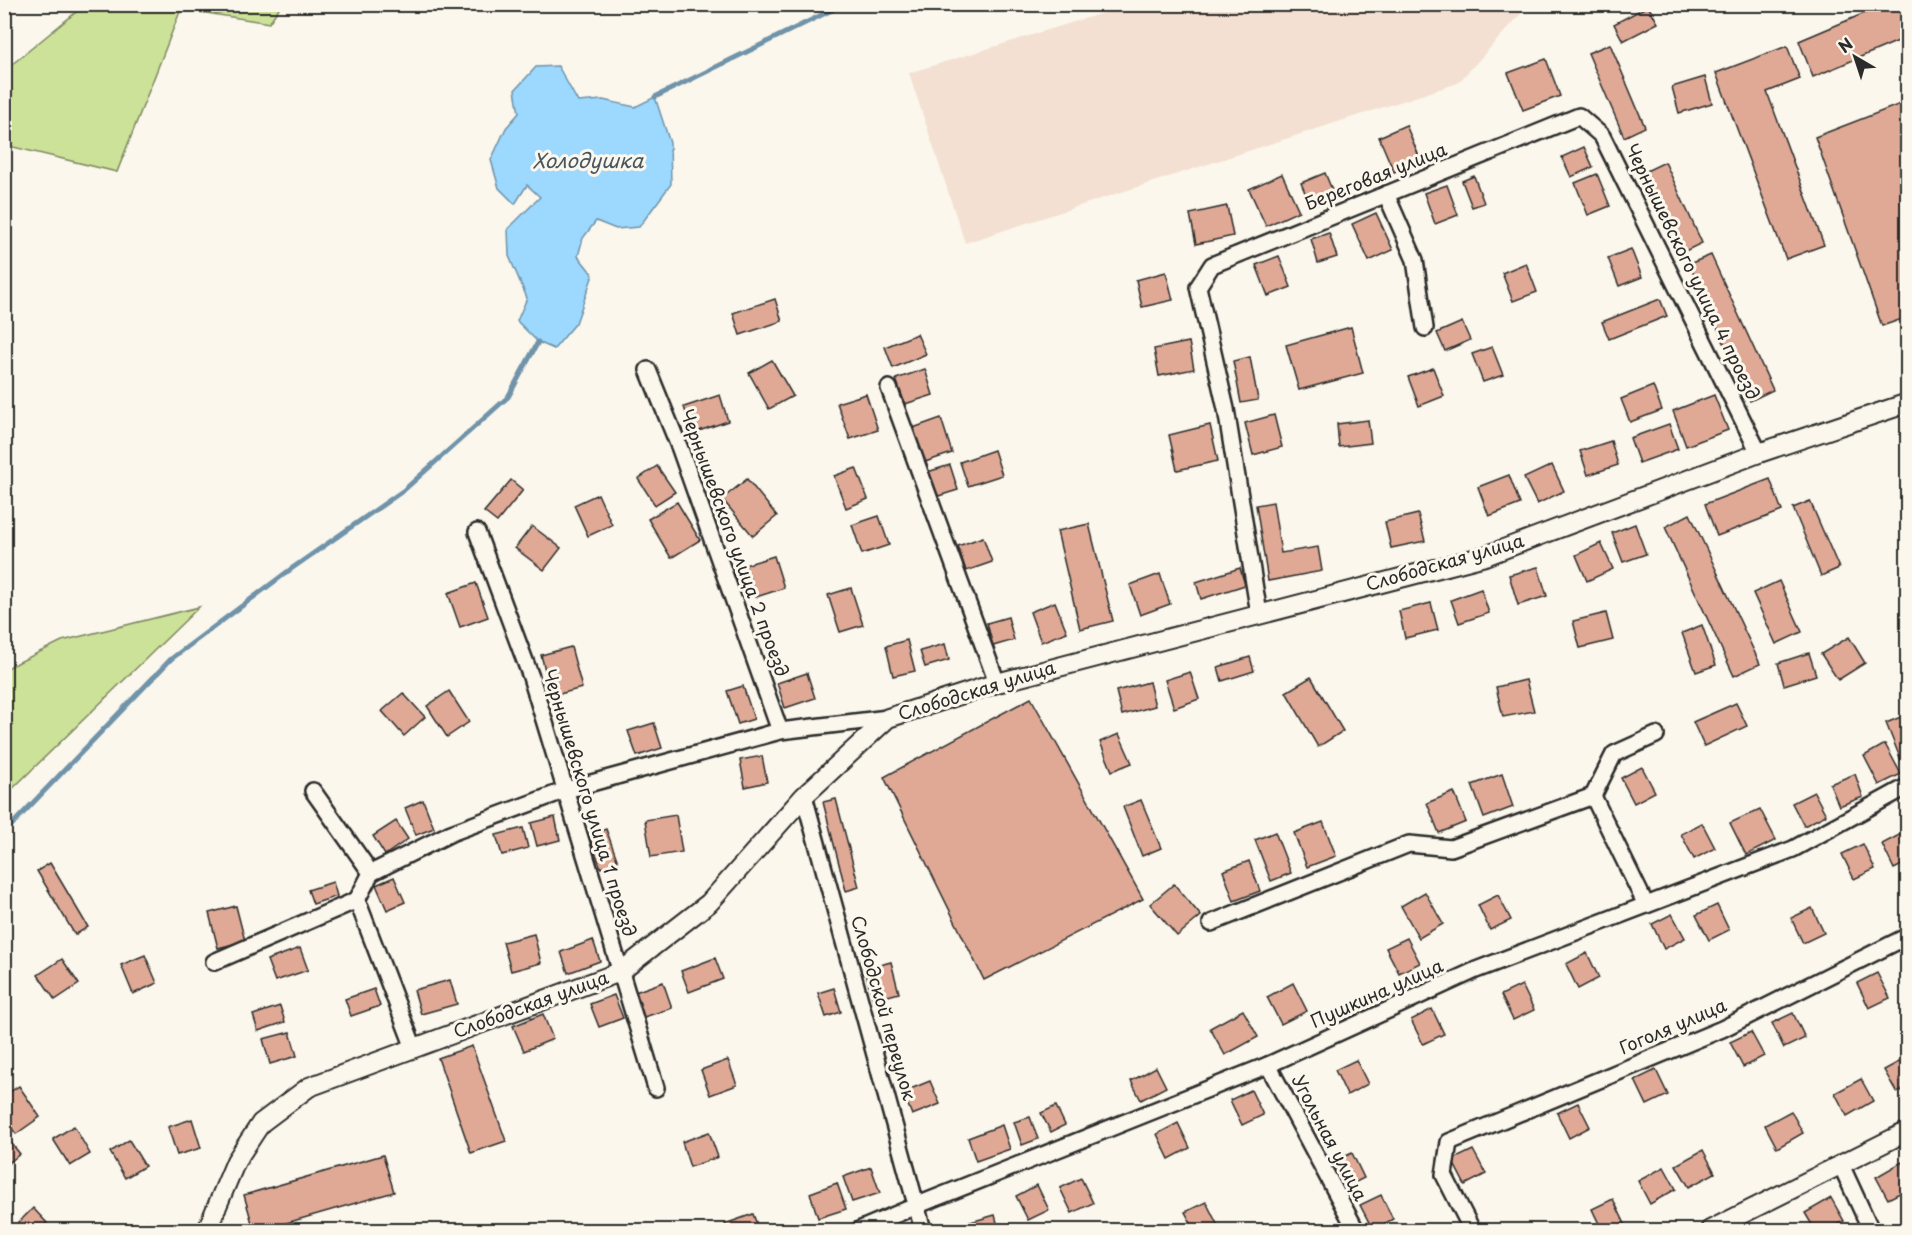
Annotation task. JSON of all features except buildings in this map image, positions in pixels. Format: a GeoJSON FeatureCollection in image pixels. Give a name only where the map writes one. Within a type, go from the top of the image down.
{"type":"FeatureCollection","features":[{"type":"Feature","properties":{"kind":"street","name":"Береговая улица"},"geometry":{"type":"LineString","coordinates":[[1259,614],[1226,409],[1198,287],[1212,265],[1579,116]]}},
{"type":"Feature","properties":{"kind":"street","name":"Чернышевского улица 4 проезд"},"geometry":{"type":"LineString","coordinates":[[1579,116],[1602,136],[1760,453]]}},
{"type":"Feature","properties":{"kind":"street"},"geometry":{"type":"LineString","coordinates":[[1386,194],[1415,260],[1425,328]]}},
{"type":"Feature","properties":{"kind":"street","name":"Чернышевского улица 2 проезд"},"geometry":{"type":"LineString","coordinates":[[648,370],[680,449],[780,731]]}},
{"type":"Feature","properties":{"kind":"street"},"geometry":{"type":"LineString","coordinates":[[889,388],[997,683]]}},
{"type":"Feature","properties":{"kind":"street","name":"Слободская улица"},"geometry":{"type":"LineString","coordinates":[[207,1230],[236,1161],[261,1123],[309,1087],[620,972],[709,903],[804,796],[888,718],[997,683],[1485,555],[1760,453],[1908,403]]}},
{"type":"Feature","properties":{"kind":"street","name":"Чернышевского улица 1 проезд"},"geometry":{"type":"LineString","coordinates":[[477,532],[531,677],[656,1089]]}},
{"type":"Feature","properties":{"kind":"street"},"geometry":{"type":"LineString","coordinates":[[214,962],[357,900],[372,873],[451,832],[566,790],[780,731],[888,718]]}},
{"type":"Feature","properties":{"kind":"street"},"geometry":{"type":"LineString","coordinates":[[1211,923],[1409,844],[1451,848],[1593,796],[1614,754],[1656,735]]}},
{"type":"Feature","properties":{"kind":"street","name":"Пушкина улица"},"geometry":{"type":"LineString","coordinates":[[859,1230],[1268,1065],[1476,970],[1793,849],[1908,786]]}},
{"type":"Feature","properties":{"kind":"street"},"geometry":{"type":"LineString","coordinates":[[313,791],[372,873]]}},
{"type":"Feature","properties":{"kind":"street","name":"Слободской переулок"},"geometry":{"type":"LineString","coordinates":[[804,796],[923,1230]]}},
{"type":"Feature","properties":{"kind":"street"},"geometry":{"type":"LineString","coordinates":[[1593,796],[1646,905]]}},
{"type":"Feature","properties":{"kind":"street"},"geometry":{"type":"LineString","coordinates":[[357,900],[414,1048]]}},
{"type":"Feature","properties":{"kind":"street","name":"Гоголя улица"},"geometry":{"type":"LineString","coordinates":[[1472,1230],[1444,1175],[1449,1142],[1722,1029],[1908,936]]}},
{"type":"Feature","properties":{"kind":"street","name":"Угольная улица"},"geometry":{"type":"LineString","coordinates":[[1268,1065],[1356,1230]]}},
{"type":"Feature","properties":{"kind":"street"},"geometry":{"type":"LineString","coordinates":[[1710,1230],[1908,1131]]}},
{"type":"Feature","properties":{"kind":"street"},"geometry":{"type":"LineString","coordinates":[[1841,1165],[1871,1230]]}},
{"type":"Feature","properties":{"kind":"shaded area"},"geometry":{"type":"Polygon","coordinates":[[[1129,5],[1529,5],[1458,83],[965,243],[909,73],[1129,5]]]}},
{"type":"Feature","properties":{"kind":"green space"},"geometry":{"type":"Polygon","coordinates":[[[86,4],[281,5],[269,23],[181,9],[117,172],[5,145],[5,70],[86,4]]]}},
{"type":"Feature","properties":{"kind":"green space"},"geometry":{"type":"Polygon","coordinates":[[[199,607],[5,796],[5,669],[62,641],[199,607]]]}},
{"type":"Feature","properties":{"kind":"water","name":"Холодушка"},"geometry":{"type":"Polygon","coordinates":[[[558,66],[578,102],[603,100],[635,107],[655,97],[670,143],[671,184],[639,227],[616,229],[596,221],[583,238],[578,256],[593,275],[576,323],[554,349],[538,342],[517,321],[527,298],[509,256],[508,229],[540,197],[527,185],[515,204],[499,188],[491,160],[506,128],[519,113],[515,90],[536,67],[558,66]]]}},
{"type":"Feature","properties":{"kind":"waterway"},"geometry":{"type":"LineString","coordinates":[[655,97],[844,4]]}},
{"type":"Feature","properties":{"kind":"waterway"},"geometry":{"type":"LineString","coordinates":[[4,833],[171,659],[291,569],[404,490],[508,397],[538,342]]}}]}
